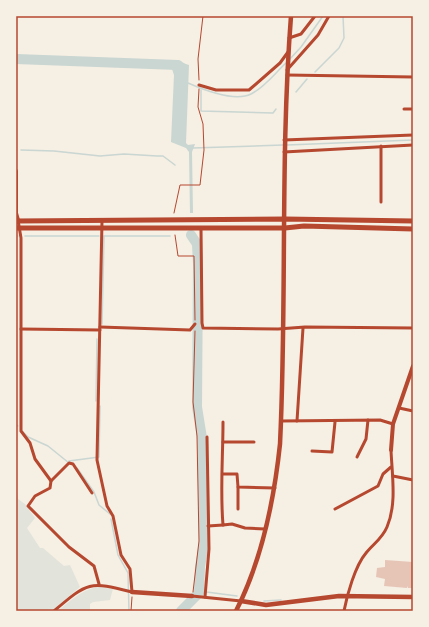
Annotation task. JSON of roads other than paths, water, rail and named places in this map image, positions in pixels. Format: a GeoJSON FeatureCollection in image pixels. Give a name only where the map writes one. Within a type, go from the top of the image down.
{"type":"FeatureCollection","features":[{"type":"Feature","properties":{"kind":"highway"},"geometry":{"type":"LineString","coordinates":[[17,220],[102,221],[285,219],[413,221]]}},
{"type":"Feature","properties":{"kind":"highway"},"geometry":{"type":"LineString","coordinates":[[18,228],[285,228],[304,226],[413,229]]}},
{"type":"Feature","properties":{"kind":"main road"},"geometry":{"type":"LineString","coordinates":[[236,611],[241,601],[265,529],[274,488],[281,421],[285,228],[284,141],[290,16]]}},
{"type":"Feature","properties":{"kind":"main road"},"geometry":{"type":"LineString","coordinates":[[130,592],[195,596]]}},
{"type":"Feature","properties":{"kind":"main road"},"geometry":{"type":"LineString","coordinates":[[241,601],[266,604],[316,597],[348,595],[413,598]]}},
{"type":"Feature","properties":{"kind":"street"},"geometry":{"type":"LineString","coordinates":[[289,38],[301,34],[315,16]]}},
{"type":"Feature","properties":{"kind":"street"},"geometry":{"type":"LineString","coordinates":[[287,68],[318,35],[329,16]]}},
{"type":"Feature","properties":{"kind":"street"},"geometry":{"type":"LineString","coordinates":[[199,85],[216,90],[249,90],[280,63],[288,52]]}},
{"type":"Feature","properties":{"kind":"street"},"geometry":{"type":"LineString","coordinates":[[287,75],[413,77]]}},
{"type":"Feature","properties":{"kind":"street"},"geometry":{"type":"LineString","coordinates":[[404,109],[413,109]]}},
{"type":"Feature","properties":{"kind":"street"},"geometry":{"type":"LineString","coordinates":[[284,141],[413,135]]}},
{"type":"Feature","properties":{"kind":"street"},"geometry":{"type":"LineString","coordinates":[[284,151],[413,145]]}},
{"type":"Feature","properties":{"kind":"street"},"geometry":{"type":"LineString","coordinates":[[381,146],[381,202]]}},
{"type":"Feature","properties":{"kind":"street"},"geometry":{"type":"LineString","coordinates":[[16,171],[16,213],[18,228],[21,328],[21,431],[30,443],[35,458],[51,481]]}},
{"type":"Feature","properties":{"kind":"street"},"geometry":{"type":"LineString","coordinates":[[54,611],[84,588],[99,584],[130,592],[130,569],[121,555],[113,516],[107,506],[97,458],[102,221]]}},
{"type":"Feature","properties":{"kind":"street"},"geometry":{"type":"LineString","coordinates":[[200,228],[202,323],[204,328],[413,328]]}},
{"type":"Feature","properties":{"kind":"street"},"geometry":{"type":"LineString","coordinates":[[16,327],[190,330],[195,324]]}},
{"type":"Feature","properties":{"kind":"street"},"geometry":{"type":"LineString","coordinates":[[297,421],[303,328]]}},
{"type":"Feature","properties":{"kind":"street"},"geometry":{"type":"LineString","coordinates":[[344,611],[348,595],[365,555],[380,540],[387,527],[391,507],[391,450],[393,424],[413,366]]}},
{"type":"Feature","properties":{"kind":"street"},"geometry":{"type":"LineString","coordinates":[[399,408],[413,411]]}},
{"type":"Feature","properties":{"kind":"street"},"geometry":{"type":"LineString","coordinates":[[357,457],[366,440],[368,420]]}},
{"type":"Feature","properties":{"kind":"street"},"geometry":{"type":"LineString","coordinates":[[281,421],[335,422],[380,420],[393,424]]}},
{"type":"Feature","properties":{"kind":"street"},"geometry":{"type":"LineString","coordinates":[[223,422],[223,474],[221,501],[223,525]]}},
{"type":"Feature","properties":{"kind":"street"},"geometry":{"type":"LineString","coordinates":[[312,451],[332,452],[335,422]]}},
{"type":"Feature","properties":{"kind":"street"},"geometry":{"type":"LineString","coordinates":[[205,594],[209,549],[207,437]]}},
{"type":"Feature","properties":{"kind":"street"},"geometry":{"type":"LineString","coordinates":[[223,442],[254,442]]}},
{"type":"Feature","properties":{"kind":"street"},"geometry":{"type":"LineString","coordinates":[[92,493],[72,464],[69,463],[51,481],[50,488],[35,496],[28,506],[68,547],[94,566],[99,584]]}},
{"type":"Feature","properties":{"kind":"street"},"geometry":{"type":"LineString","coordinates":[[335,509],[378,486],[383,474],[392,467]]}},
{"type":"Feature","properties":{"kind":"street"},"geometry":{"type":"LineString","coordinates":[[223,474],[237,474],[238,509]]}},
{"type":"Feature","properties":{"kind":"street"},"geometry":{"type":"LineString","coordinates":[[392,476],[413,480]]}},
{"type":"Feature","properties":{"kind":"street"},"geometry":{"type":"LineString","coordinates":[[238,487],[274,488]]}},
{"type":"Feature","properties":{"kind":"street"},"geometry":{"type":"LineString","coordinates":[[208,526],[232,524],[245,528],[265,529]]}},
{"type":"Feature","properties":{"kind":"street"},"geometry":{"type":"LineString","coordinates":[[195,596],[205,594],[241,601]]}},
{"type":"Feature","properties":{"kind":"waterway"},"geometry":{"type":"LineString","coordinates":[[289,60],[301,47],[323,16]]}},
{"type":"Feature","properties":{"kind":"waterway"},"geometry":{"type":"LineString","coordinates":[[315,72],[339,48],[344,38],[343,16]]}},
{"type":"Feature","properties":{"kind":"waterway"},"geometry":{"type":"LineString","coordinates":[[16,59],[178,65],[182,68]]}},
{"type":"Feature","properties":{"kind":"waterway"},"geometry":{"type":"LineString","coordinates":[[188,83],[202,89],[228,96],[244,96],[261,88],[286,63]]}},
{"type":"Feature","properties":{"kind":"waterway"},"geometry":{"type":"LineString","coordinates":[[296,92],[307,79]]}},
{"type":"Feature","properties":{"kind":"waterway"},"geometry":{"type":"LineString","coordinates":[[201,90],[201,111],[273,113],[276,109]]}},
{"type":"Feature","properties":{"kind":"waterway"},"geometry":{"type":"LineString","coordinates":[[287,145],[413,140]]}},
{"type":"Feature","properties":{"kind":"waterway"},"geometry":{"type":"LineString","coordinates":[[193,148],[283,145]]}},
{"type":"Feature","properties":{"kind":"waterway"},"geometry":{"type":"LineString","coordinates":[[21,150],[54,151],[100,156],[124,154],[163,156],[175,165]]}},
{"type":"Feature","properties":{"kind":"waterway"},"geometry":{"type":"LineString","coordinates":[[181,611],[199,593],[200,567],[204,543],[202,438],[197,407],[198,264],[197,244],[191,235]]}},
{"type":"Feature","properties":{"kind":"waterway"},"geometry":{"type":"LineString","coordinates":[[25,236],[99,236]]}},
{"type":"Feature","properties":{"kind":"waterway"},"geometry":{"type":"LineString","coordinates":[[104,236],[170,236]]}},
{"type":"Feature","properties":{"kind":"waterway"},"geometry":{"type":"LineString","coordinates":[[102,324],[104,236]]}},
{"type":"Feature","properties":{"kind":"waterway"},"geometry":{"type":"LineString","coordinates":[[96,401],[97,339]]}},
{"type":"Feature","properties":{"kind":"waterway"},"geometry":{"type":"LineString","coordinates":[[69,461],[99,457],[100,406]]}},
{"type":"Feature","properties":{"kind":"waterway"},"geometry":{"type":"LineString","coordinates":[[23,432],[28,437],[48,446],[69,463]]}},
{"type":"Feature","properties":{"kind":"waterway"},"geometry":{"type":"LineString","coordinates":[[77,468],[94,492],[99,505],[110,514]]}},
{"type":"Feature","properties":{"kind":"waterway"},"geometry":{"type":"LineString","coordinates":[[111,519],[118,555],[128,573],[129,611]]}},
{"type":"Feature","properties":{"kind":"waterway"},"geometry":{"type":"LineString","coordinates":[[199,591],[237,596]]}},
{"type":"Feature","properties":{"kind":"waterway"},"geometry":{"type":"LineString","coordinates":[[264,601],[281,600]]}}]}
